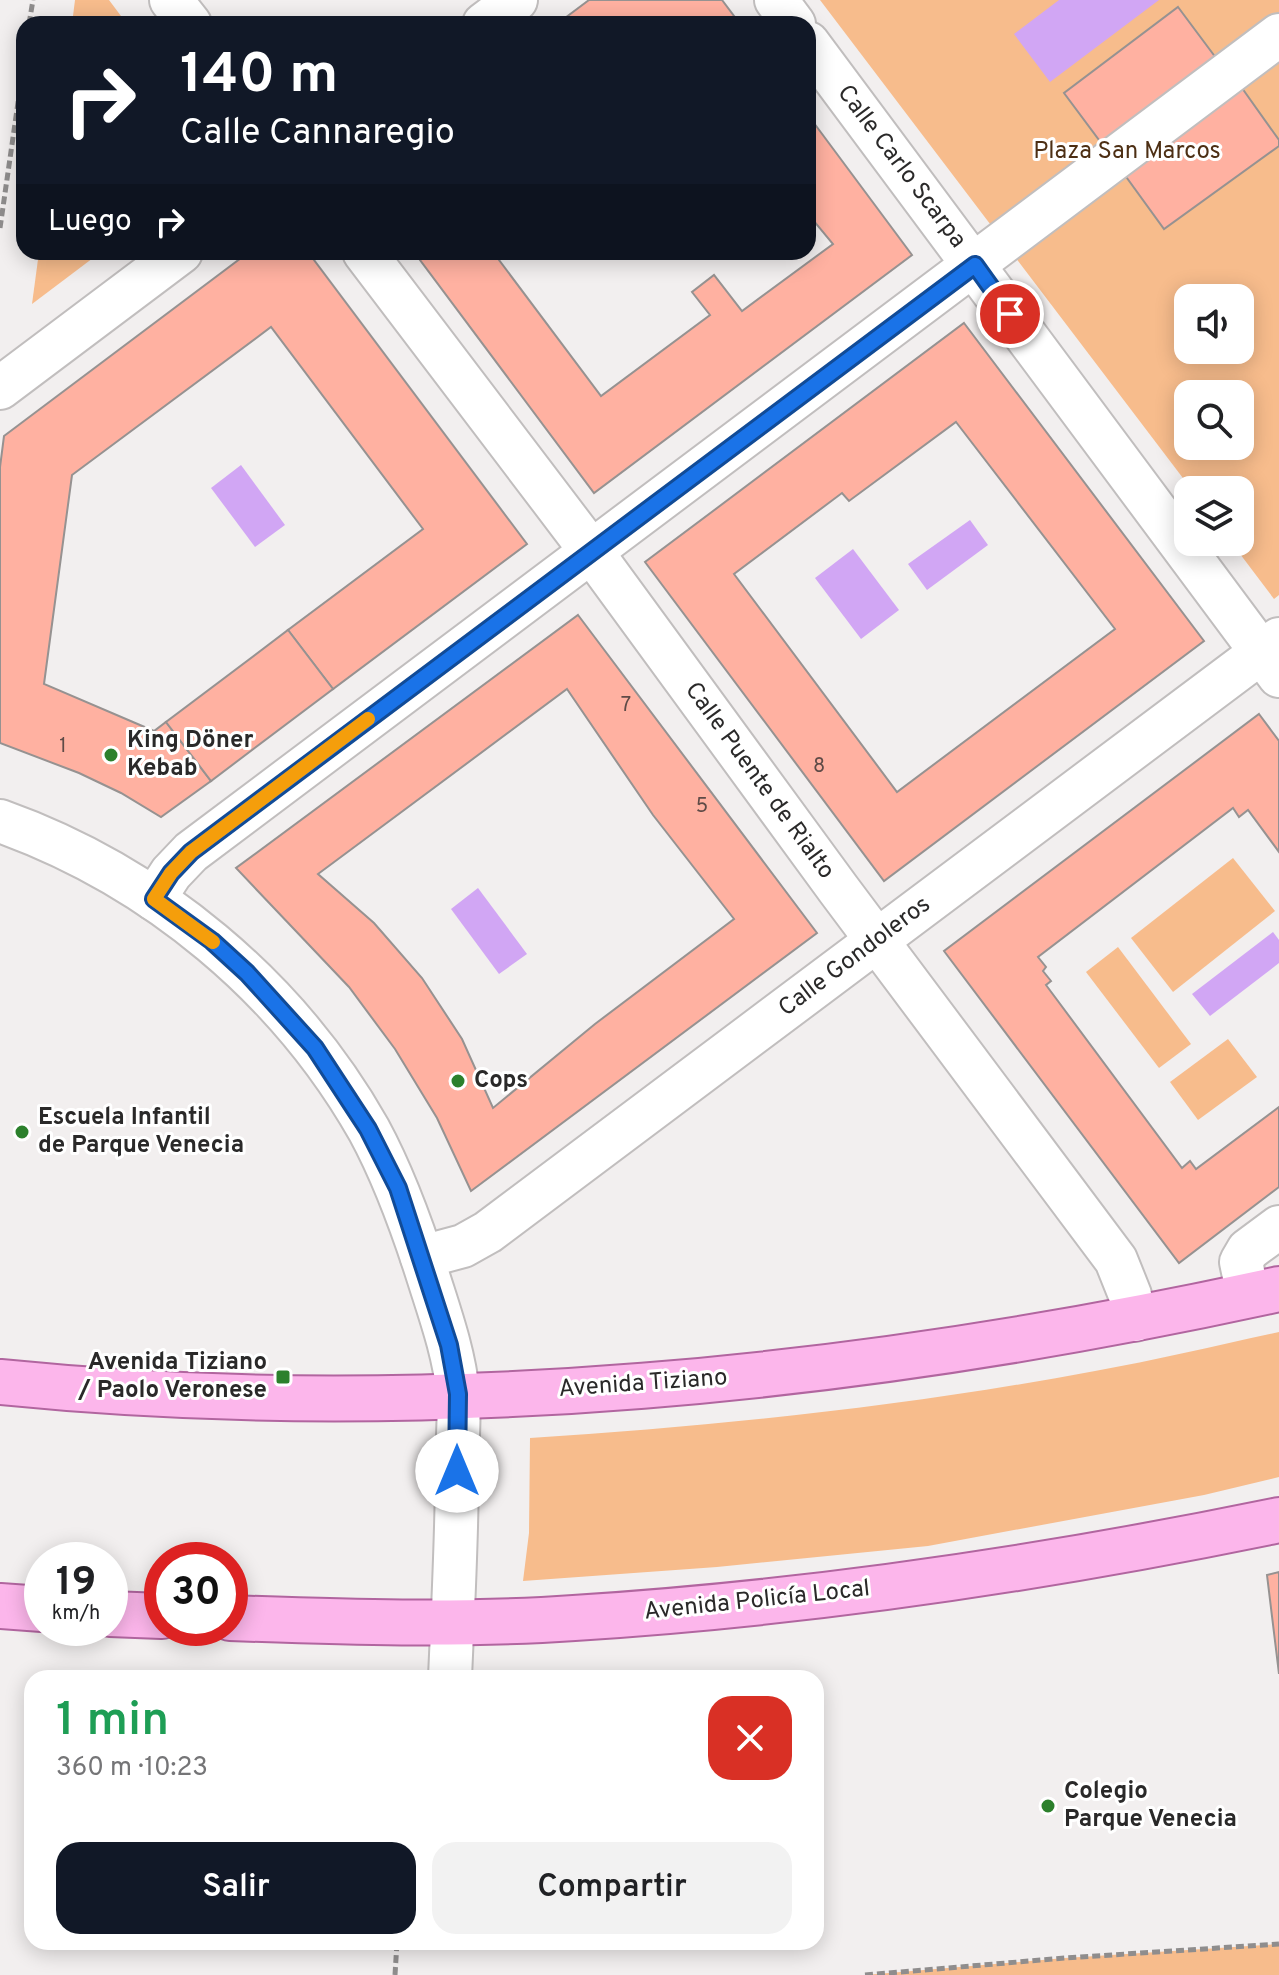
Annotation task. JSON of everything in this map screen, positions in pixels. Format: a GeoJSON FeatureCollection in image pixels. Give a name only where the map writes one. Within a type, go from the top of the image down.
{"type":"FeatureCollection","features":[{"type":"Feature","properties":{"kind":"main road","name":"Avenida Tiziano"},"geometry":{"type":"LineString","coordinates":[[0,1382],[190,1395],[334,1397],[577,1390],[830,1367],[1135,1320],[1264,1292]]}},
{"type":"Feature","properties":{"kind":"main road","name":"Avenida Policía Local"},"geometry":{"type":"LineString","coordinates":[[248,1618],[452,1622],[627,1614],[933,1583],[1131,1550],[1279,1520]]}},
{"type":"Feature","properties":{"kind":"main road"},"geometry":{"type":"LineString","coordinates":[[0,1606],[24,1608]]}},
{"type":"Feature","properties":{"kind":"street"},"geometry":{"type":"LineString","coordinates":[[171,0],[184,16]]}},
{"type":"Feature","properties":{"kind":"street"},"geometry":{"type":"LineString","coordinates":[[495,16],[516,0]]}},
{"type":"Feature","properties":{"kind":"street"},"geometry":{"type":"LineString","coordinates":[[154,899],[171,873],[191,852],[1279,35]]}},
{"type":"Feature","properties":{"kind":"street","name":"Calle Carlo Scarpa"},"geometry":{"type":"LineString","coordinates":[[816,54],[1273,656]]}},
{"type":"Feature","properties":{"kind":"street"},"geometry":{"type":"LineString","coordinates":[[0,388],[170,260]]}},
{"type":"Feature","properties":{"kind":"street","name":"Calle Puente de Rialto"},"geometry":{"type":"LineString","coordinates":[[370,260],[591,551],[1116,1260],[1130,1295],[1135,1320]]}},
{"type":"Feature","properties":{"kind":"street","name":"Calle Gondoleros"},"geometry":{"type":"LineString","coordinates":[[422,1257],[463,1246],[488,1232],[877,941],[1273,656]]}},
{"type":"Feature","properties":{"kind":"street"},"geometry":{"type":"LineString","coordinates":[[0,821],[67,849],[154,899],[224,952],[315,1048],[368,1129],[398,1188],[422,1257],[449,1345],[458,1394],[450,1670]]}},
{"type":"Feature","properties":{"kind":"street"},"geometry":{"type":"LineString","coordinates":[[1264,1292],[1241,1262],[1248,1250],[1279,1227]]}},
{"type":"Feature","properties":{"kind":"path"},"geometry":{"type":"LineString","coordinates":[[0,228],[16,117]]}},
{"type":"Feature","properties":{"kind":"path"},"geometry":{"type":"LineString","coordinates":[[865,1975],[1279,1944]]}},
{"type":"Feature","properties":{"kind":"path"},"geometry":{"type":"LineString","coordinates":[[395,1975],[397,1950]]}},
{"type":"Feature","properties":{"kind":"green space"},"geometry":{"type":"Polygon","coordinates":[[[75,0],[109,0],[121,16],[73,16],[75,0]]]}},
{"type":"Feature","properties":{"kind":"green space","name":"Plaza San Marcos"},"geometry":{"type":"Polygon","coordinates":[[[820,0],[1279,0],[1279,595],[1274,599],[1242,556],[1254,556],[1254,476],[1181,476],[820,0]]]}},
{"type":"Feature","properties":{"kind":"green space"},"geometry":{"type":"Polygon","coordinates":[[[38,260],[90,260],[32,304],[38,260]]]}},
{"type":"Feature","properties":{"kind":"green space"},"geometry":{"type":"Polygon","coordinates":[[[1233,858],[1275,911],[1173,992],[1131,938],[1233,858]]]}},
{"type":"Feature","properties":{"kind":"green space"},"geometry":{"type":"Polygon","coordinates":[[[1118,947],[1191,1044],[1159,1068],[1086,972],[1118,947]]]}},
{"type":"Feature","properties":{"kind":"green space"},"geometry":{"type":"Polygon","coordinates":[[[1228,1039],[1257,1077],[1198,1120],[1170,1082],[1228,1039]]]}},
{"type":"Feature","properties":{"kind":"green space"},"geometry":{"type":"Polygon","coordinates":[[[1279,1332],[1279,1477],[1204,1495],[928,1546],[717,1567],[523,1581],[529,1533],[530,1438],[743,1421],[955,1395],[1118,1367],[1279,1332]]]}},
{"type":"Feature","properties":{"kind":"green space"},"geometry":{"type":"Polygon","coordinates":[[[1279,1944],[1279,1975],[865,1975],[1065,1958],[1279,1944]]]}},
{"type":"Feature","properties":{"kind":"shaded area"},"geometry":{"type":"Polygon","coordinates":[[[1059,0],[1159,0],[1050,82],[1014,34],[1059,0]]]}},
{"type":"Feature","properties":{"kind":"shaded area"},"geometry":{"type":"Polygon","coordinates":[[[241,465],[285,525],[255,547],[211,488],[241,465]]]}},
{"type":"Feature","properties":{"kind":"shaded area"},"geometry":{"type":"Polygon","coordinates":[[[970,520],[988,545],[927,590],[908,564],[970,520]]]}},
{"type":"Feature","properties":{"kind":"shaded area"},"geometry":{"type":"Polygon","coordinates":[[[853,549],[899,610],[861,639],[815,578],[853,549]]]}},
{"type":"Feature","properties":{"kind":"shaded area"},"geometry":{"type":"Polygon","coordinates":[[[478,888],[527,954],[499,974],[451,909],[478,888]]]}},
{"type":"Feature","properties":{"kind":"shaded area"},"geometry":{"type":"Polygon","coordinates":[[[1273,932],[1279,940],[1279,963],[1210,1016],[1192,994],[1273,932]]]}},
{"type":"Feature","properties":{"kind":"building"},"geometry":{"type":"Polygon","coordinates":[[[589,0],[722,0],[734,16],[568,16],[589,0]]]}},
{"type":"Feature","properties":{"kind":"building"},"geometry":{"type":"Polygon","coordinates":[[[1178,7],[1222,66],[1108,152],[1064,93],[1178,7]]]}},
{"type":"Feature","properties":{"kind":"building"},"geometry":{"type":"Polygon","coordinates":[[[1237,81],[1279,140],[1279,146],[1164,229],[1119,167],[1237,81]]]}},
{"type":"Feature","properties":{"kind":"building"},"geometry":{"type":"Polygon","coordinates":[[[816,126],[912,255],[594,493],[420,260],[499,260],[601,396],[710,315],[692,292],[714,275],[742,311],[811,260],[816,260],[816,257],[833,244],[816,224],[816,126]]]}},
{"type":"Feature","properties":{"kind":"building"},"geometry":{"type":"Polygon","coordinates":[[[238,260],[314,260],[527,544],[333,689],[288,630],[423,529],[271,327],[72,475],[44,684],[154,731],[166,722],[211,781],[161,817],[79,773],[0,743],[0,467],[4,436],[238,260]]]}},
{"type":"Feature","properties":{"kind":"building"},"geometry":{"type":"Polygon","coordinates":[[[964,323],[1204,641],[884,881],[645,562],[964,323]],[[956,422],[849,501],[842,493],[734,574],[897,792],[1115,629],[956,422]]]}},
{"type":"Feature","properties":{"kind":"building"},"geometry":{"type":"Polygon","coordinates":[[[578,615],[817,933],[471,1191],[437,1118],[395,1049],[349,987],[236,868],[578,615]],[[567,689],[318,874],[374,923],[422,978],[462,1039],[493,1108],[595,1024],[734,919],[653,815],[567,689]]]}},
{"type":"Feature","properties":{"kind":"building"},"geometry":{"type":"Polygon","coordinates":[[[288,630],[333,689],[211,781],[166,722],[288,630]]]}},
{"type":"Feature","properties":{"kind":"building"},"geometry":{"type":"Polygon","coordinates":[[[1259,714],[1279,741],[1279,852],[1248,810],[1239,817],[1233,808],[1038,957],[1051,981],[1046,985],[1182,1168],[1190,1161],[1196,1169],[1279,1107],[1279,1187],[1179,1263],[944,951],[1259,714]]]}},
{"type":"Feature","properties":{"kind":"building"},"geometry":{"type":"Polygon","coordinates":[[[1279,1572],[1279,1674],[1267,1575],[1279,1572]]]}},
{"type":"Feature","properties":{"kind":"slow traffic"},"geometry":{"type":"LineString","coordinates":[[213,942],[154,899],[171,873],[191,852],[368,719]]}},
{"type":"Feature","properties":{"kind":"place","name":"King Döner Kebab"},"geometry":{"type":"Point","coordinates":[111,755]}},
{"type":"Feature","properties":{"kind":"place","name":"Cops"},"geometry":{"type":"Point","coordinates":[458,1081]}},
{"type":"Feature","properties":{"kind":"place","name":"Escuela Infantil de Parque Venecia"},"geometry":{"type":"Point","coordinates":[22,1132]}},
{"type":"Feature","properties":{"kind":"place","name":"Avenida Tiziano / Paolo Veronese"},"geometry":{"type":"Point","coordinates":[283,1377]}},
{"type":"Feature","properties":{"kind":"place","name":"Colegio Parque Venecia"},"geometry":{"type":"Point","coordinates":[1048,1806]}},
{"type":"Feature","properties":{"kind":"route"},"geometry":{"type":"LineString","coordinates":[[457,1471],[458,1394],[449,1345],[398,1188],[368,1129],[315,1048],[247,973],[212,941],[154,899],[171,873],[191,852],[975,265],[1010,314]]}}]}
